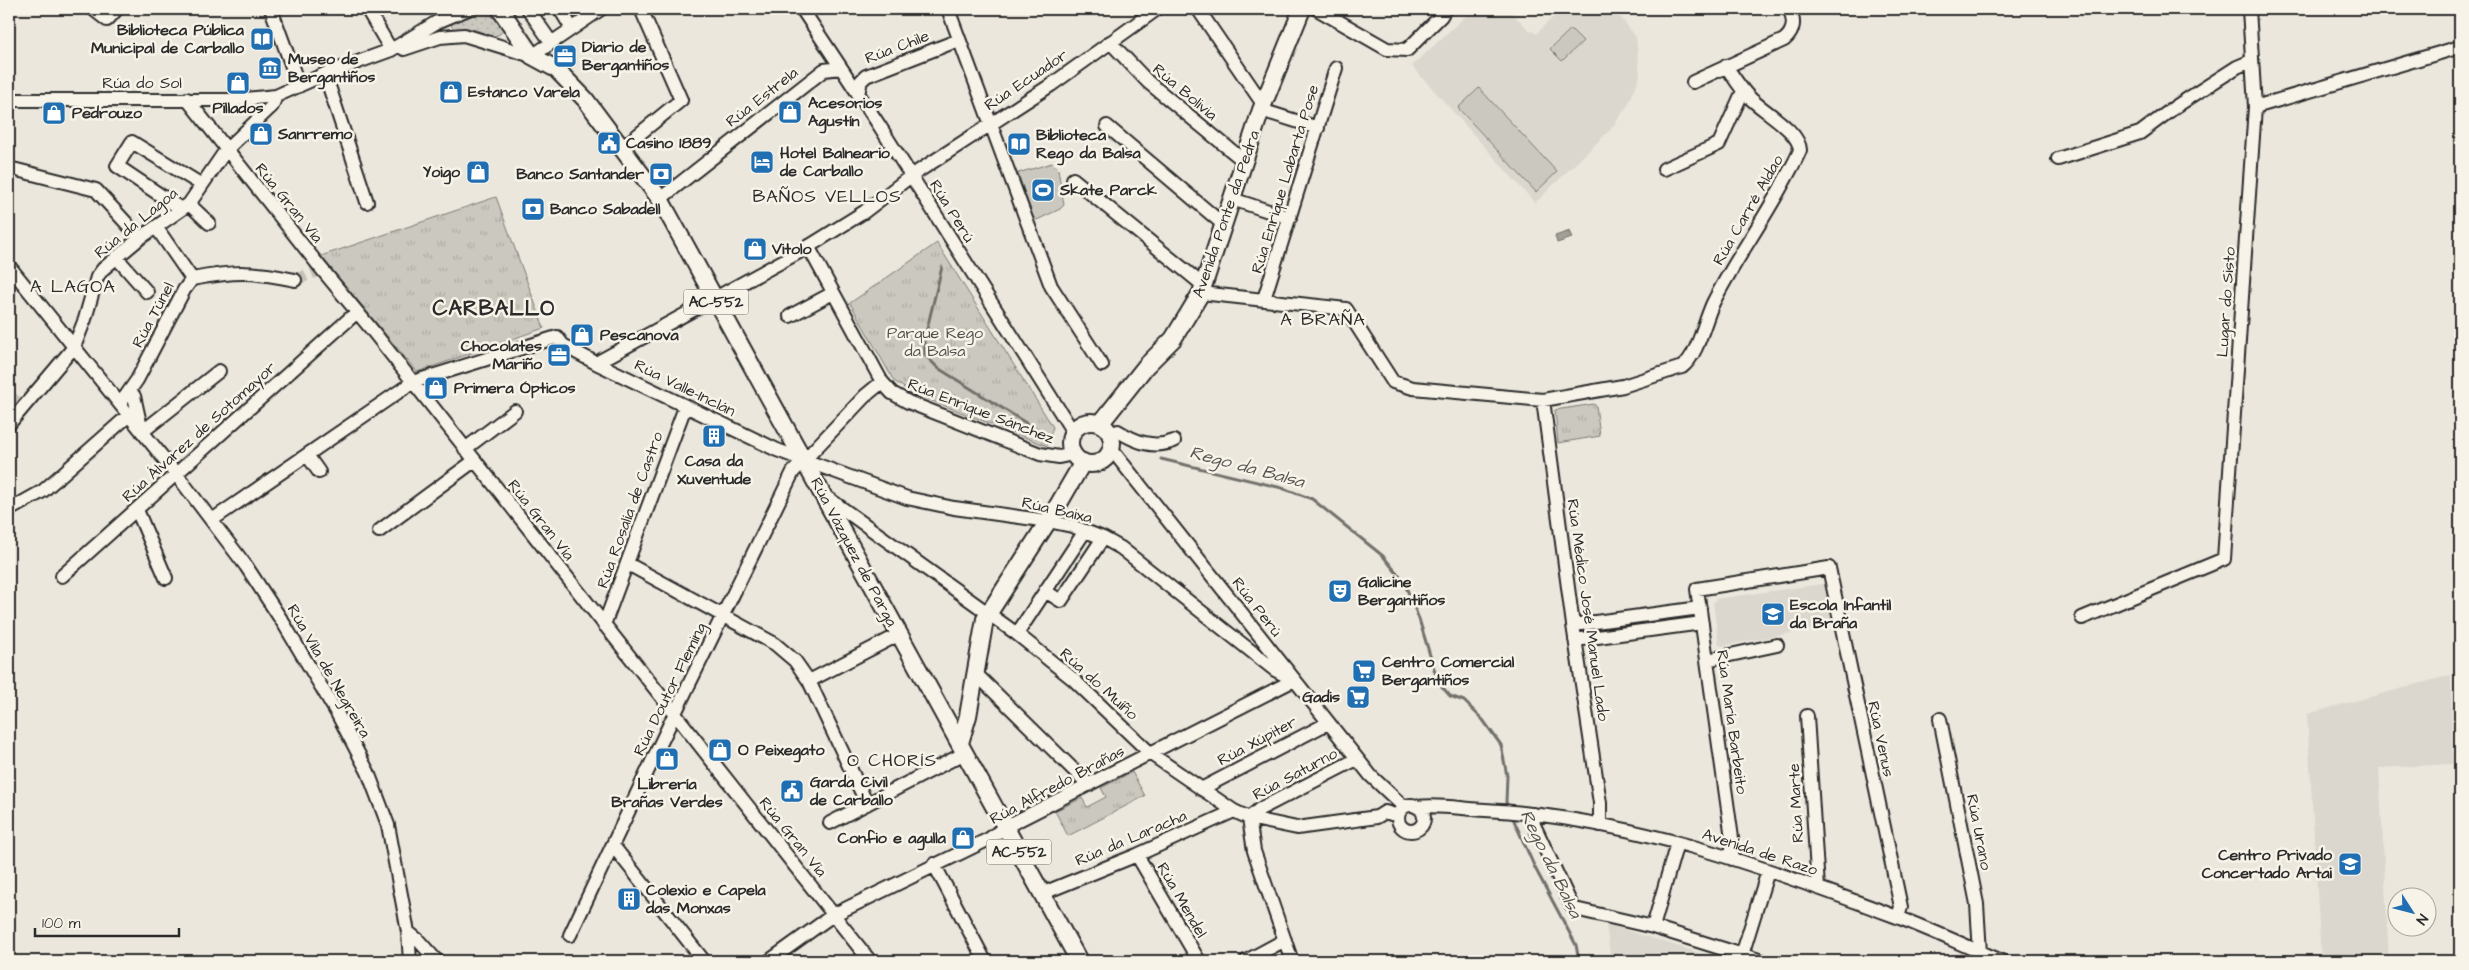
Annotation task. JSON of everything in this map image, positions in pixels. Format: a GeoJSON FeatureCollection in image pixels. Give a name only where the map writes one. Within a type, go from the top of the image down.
{"type":"FeatureCollection","features":[{"type":"Feature","properties":{"kind":"main road","name":"AC-552"},"geometry":{"type":"LineString","coordinates":[[500,9],[532,56],[556,68],[566,78],[622,148]]}},
{"type":"Feature","properties":{"kind":"main road","name":"Avenida Ponte da Pedra"},"geometry":{"type":"LineString","coordinates":[[1105,430],[1146,366],[1173,338],[1202,289],[1262,107],[1305,9]]}},
{"type":"Feature","properties":{"kind":"main road","name":"Rúa Vázquez de Parga"},"geometry":{"type":"LineString","coordinates":[[622,148],[660,199],[823,494],[898,635],[960,739],[976,774],[1079,961]]}},
{"type":"Feature","properties":{"kind":"main road"},"geometry":{"type":"LineString","coordinates":[[976,774],[977,762],[960,739],[968,716],[983,624],[987,613],[1048,521],[1072,480],[1077,458],[1070,442],[1073,432],[1082,423],[1094,422],[1105,430],[1111,442],[1108,454],[1094,463],[1077,458]]}},
{"type":"Feature","properties":{"kind":"street"},"geometry":{"type":"LineString","coordinates":[[93,9],[107,20],[117,9]]}},
{"type":"Feature","properties":{"kind":"street"},"geometry":{"type":"LineString","coordinates":[[271,9],[299,86]]}},
{"type":"Feature","properties":{"kind":"street"},"geometry":{"type":"LineString","coordinates":[[367,9],[391,50]]}},
{"type":"Feature","properties":{"kind":"street"},"geometry":{"type":"LineString","coordinates":[[276,96],[325,74],[391,50],[437,22],[468,9]]}},
{"type":"Feature","properties":{"kind":"street"},"geometry":{"type":"LineString","coordinates":[[528,9],[551,42]]}},
{"type":"Feature","properties":{"kind":"street"},"geometry":{"type":"LineString","coordinates":[[560,9],[571,27]]}},
{"type":"Feature","properties":{"kind":"street"},"geometry":{"type":"LineString","coordinates":[[391,50],[402,49],[440,37],[464,35],[493,42],[532,56],[571,27],[601,9]]}},
{"type":"Feature","properties":{"kind":"street"},"geometry":{"type":"LineString","coordinates":[[622,148],[681,100],[641,9]]}},
{"type":"Feature","properties":{"kind":"street","name":"Rúa Perú"},"geometry":{"type":"LineString","coordinates":[[802,9],[911,176],[1073,432]]}},
{"type":"Feature","properties":{"kind":"street"},"geometry":{"type":"LineString","coordinates":[[948,9],[1051,286],[1102,365]]}},
{"type":"Feature","properties":{"kind":"street","name":"Rúa Ecuador"},"geometry":{"type":"LineString","coordinates":[[596,363],[805,248],[864,212],[911,176],[1051,85],[1157,9]]}},
{"type":"Feature","properties":{"kind":"street"},"geometry":{"type":"LineString","coordinates":[[1198,9],[1262,107],[1318,128]]}},
{"type":"Feature","properties":{"kind":"street"},"geometry":{"type":"LineString","coordinates":[[1305,9],[1387,49],[1407,50],[1441,16],[1445,9]]}},
{"type":"Feature","properties":{"kind":"street"},"geometry":{"type":"LineString","coordinates":[[1693,82],[1789,36],[1794,23],[1789,9]]}},
{"type":"Feature","properties":{"kind":"street"},"geometry":{"type":"LineString","coordinates":[[2249,9],[2255,107],[2460,47]]}},
{"type":"Feature","properties":{"kind":"street"},"geometry":{"type":"LineString","coordinates":[[437,22],[440,37]]}},
{"type":"Feature","properties":{"kind":"street"},"geometry":{"type":"LineString","coordinates":[[493,42],[504,38],[509,23]]}},
{"type":"Feature","properties":{"kind":"street","name":"Rúa Chile"},"geometry":{"type":"LineString","coordinates":[[858,94],[861,81],[866,76],[959,40]]}},
{"type":"Feature","properties":{"kind":"street","name":"Rúa Bolivia"},"geometry":{"type":"LineString","coordinates":[[1110,42],[1148,82],[1244,161]]}},
{"type":"Feature","properties":{"kind":"street"},"geometry":{"type":"LineString","coordinates":[[2058,159],[2140,133],[2183,102],[2237,67],[2251,61]]}},
{"type":"Feature","properties":{"kind":"street","name":"Rúa Carré Aldao"},"geometry":{"type":"LineString","coordinates":[[1542,400],[1623,386],[1682,367],[1689,362],[1714,302],[1766,215],[1800,150],[1793,135],[1743,92],[1726,66]]}},
{"type":"Feature","properties":{"kind":"street","name":"Rúa Estrela"},"geometry":{"type":"LineString","coordinates":[[660,199],[824,70],[841,68]]}},
{"type":"Feature","properties":{"kind":"street","name":"Rúa Enrique Labarta Pose"},"geometry":{"type":"LineString","coordinates":[[1264,299],[1336,68]]}},
{"type":"Feature","properties":{"kind":"street"},"geometry":{"type":"LineString","coordinates":[[325,74],[367,202]]}},
{"type":"Feature","properties":{"kind":"street"},"geometry":{"type":"LineString","coordinates":[[1664,169],[1718,144],[1743,92]]}},
{"type":"Feature","properties":{"kind":"street","name":"Rúa do Sol"},"geometry":{"type":"LineString","coordinates":[[9,100],[236,100],[276,96]]}},
{"type":"Feature","properties":{"kind":"street","name":"Rúa da Lagoa"},"geometry":{"type":"LineString","coordinates":[[9,424],[74,347],[85,319],[97,277],[116,257],[185,207],[226,150],[272,106],[276,96]]}},
{"type":"Feature","properties":{"kind":"street","name":"Rúa Gran Vía"},"geometry":{"type":"LineString","coordinates":[[187,99],[870,961]]}},
{"type":"Feature","properties":{"kind":"street","name":"Lugar do Sisto"},"geometry":{"type":"LineString","coordinates":[[2082,618],[2224,559],[2255,107]]}},
{"type":"Feature","properties":{"kind":"street"},"geometry":{"type":"LineString","coordinates":[[1107,126],[1224,225]]}},
{"type":"Feature","properties":{"kind":"street"},"geometry":{"type":"LineString","coordinates":[[202,185],[132,142],[117,166],[209,223]]}},
{"type":"Feature","properties":{"kind":"street"},"geometry":{"type":"LineString","coordinates":[[10,171],[96,190],[140,238]]}},
{"type":"Feature","properties":{"kind":"street"},"geometry":{"type":"LineString","coordinates":[[1073,179],[1202,289],[1346,309],[1394,382],[1413,388],[1542,400]]}},
{"type":"Feature","properties":{"kind":"street"},"geometry":{"type":"LineString","coordinates":[[1232,199],[1290,218]]}},
{"type":"Feature","properties":{"kind":"street"},"geometry":{"type":"LineString","coordinates":[[156,227],[192,279]]}},
{"type":"Feature","properties":{"kind":"street"},"geometry":{"type":"LineString","coordinates":[[805,248],[833,293],[882,382]]}},
{"type":"Feature","properties":{"kind":"street"},"geometry":{"type":"LineString","coordinates":[[116,257],[147,292]]}},
{"type":"Feature","properties":{"kind":"street","name":"Rúa Vila de Negreira"},"geometry":{"type":"LineString","coordinates":[[9,266],[109,391],[135,418],[212,520],[274,608],[338,715],[368,772],[388,825],[408,932],[410,961]]}},
{"type":"Feature","properties":{"kind":"street","name":"Rúa Túnel"},"geometry":{"type":"LineString","coordinates":[[135,418],[135,387],[184,290],[192,279],[229,272],[258,272],[295,280]]}},
{"type":"Feature","properties":{"kind":"street"},"geometry":{"type":"LineString","coordinates":[[790,316],[833,293]]}},
{"type":"Feature","properties":{"kind":"street","name":"Rúa Álvarez de Sotomayor"},"geometry":{"type":"LineString","coordinates":[[62,576],[357,312]]}},
{"type":"Feature","properties":{"kind":"street","name":"Rúa Valle-Inclán"},"geometry":{"type":"LineString","coordinates":[[413,382],[557,337],[563,345],[596,363],[777,450],[804,460]]}},
{"type":"Feature","properties":{"kind":"street"},"geometry":{"type":"LineString","coordinates":[[9,510],[43,491],[135,418],[219,372]]}},
{"type":"Feature","properties":{"kind":"street"},"geometry":{"type":"LineString","coordinates":[[212,520],[413,382]]}},
{"type":"Feature","properties":{"kind":"street","name":"Rúa Enrique Sánchez"},"geometry":{"type":"LineString","coordinates":[[882,382],[892,393],[908,402],[1040,454],[1077,458]]}},
{"type":"Feature","properties":{"kind":"street","name":"Rúa Doutor Fleming"},"geometry":{"type":"LineString","coordinates":[[570,935],[614,846],[674,715],[793,472],[865,396],[882,382]]}},
{"type":"Feature","properties":{"kind":"street"},"geometry":{"type":"LineString","coordinates":[[109,391],[135,387]]}},
{"type":"Feature","properties":{"kind":"street","name":"Rúa Vila de Negreira"},"geometry":{"type":"LineString","coordinates":[[135,387],[135,418]]}},
{"type":"Feature","properties":{"kind":"street","name":"Rúa Médico José Manuel Lado"},"geometry":{"type":"LineString","coordinates":[[1542,400],[1575,640],[1600,803],[1600,824]]}},
{"type":"Feature","properties":{"kind":"street","name":"Rúa Rosalía de Castro"},"geometry":{"type":"LineString","coordinates":[[604,625],[685,407]]}},
{"type":"Feature","properties":{"kind":"street"},"geometry":{"type":"LineString","coordinates":[[465,449],[515,411]]}},
{"type":"Feature","properties":{"kind":"street"},"geometry":{"type":"LineString","coordinates":[[1105,430],[1118,431],[1139,442],[1160,445],[1174,441]]}},
{"type":"Feature","properties":{"kind":"street","name":"Rúa Perú"},"geometry":{"type":"LineString","coordinates":[[1108,454],[1116,455],[1328,723],[1382,790],[1404,813]]}},
{"type":"Feature","properties":{"kind":"street"},"geometry":{"type":"LineString","coordinates":[[307,455],[319,472]]}},
{"type":"Feature","properties":{"kind":"street","name":"Rúa Baixa"},"geometry":{"type":"LineString","coordinates":[[804,460],[908,498],[954,508],[1048,521],[1103,538],[1121,548],[1276,670],[1294,680]]}},
{"type":"Feature","properties":{"kind":"street"},"geometry":{"type":"LineString","coordinates":[[379,531],[474,461]]}},
{"type":"Feature","properties":{"kind":"street","name":"Rúa do Muíño"},"geometry":{"type":"LineString","coordinates":[[823,494],[1017,634],[1073,679],[1151,754],[1234,811],[1249,818],[1297,828],[1381,814],[1439,808],[1498,811]]}},
{"type":"Feature","properties":{"kind":"street"},"geometry":{"type":"LineString","coordinates":[[137,510],[166,578]]}},
{"type":"Feature","properties":{"kind":"street"},"geometry":{"type":"LineString","coordinates":[[1017,634],[1085,531]]}},
{"type":"Feature","properties":{"kind":"street"},"geometry":{"type":"LineString","coordinates":[[1045,591],[1061,601],[1103,538]]}},
{"type":"Feature","properties":{"kind":"street"},"geometry":{"type":"LineString","coordinates":[[628,564],[775,644],[795,661],[809,681],[867,804]]}},
{"type":"Feature","properties":{"kind":"street","name":"Rúa Venus"},"geometry":{"type":"LineString","coordinates":[[1697,589],[1829,568],[1900,907],[1898,917]]}},
{"type":"Feature","properties":{"kind":"street","name":"Rúa María Barbeito"},"geometry":{"type":"LineString","coordinates":[[1697,589],[1732,838],[1732,859]]}},
{"type":"Feature","properties":{"kind":"street"},"geometry":{"type":"LineString","coordinates":[[1573,625],[1700,608]]}},
{"type":"Feature","properties":{"kind":"street"},"geometry":{"type":"LineString","coordinates":[[1634,617],[1637,632]]}},
{"type":"Feature","properties":{"kind":"street"},"geometry":{"type":"LineString","coordinates":[[1575,640],[1702,623]]}},
{"type":"Feature","properties":{"kind":"street"},"geometry":{"type":"LineString","coordinates":[[1242,644],[1257,634]]}},
{"type":"Feature","properties":{"kind":"street"},"geometry":{"type":"LineString","coordinates":[[809,681],[898,635]]}},
{"type":"Feature","properties":{"kind":"street"},"geometry":{"type":"LineString","coordinates":[[1707,660],[1777,645]]}},
{"type":"Feature","properties":{"kind":"street"},"geometry":{"type":"LineString","coordinates":[[975,673],[1089,785]]}},
{"type":"Feature","properties":{"kind":"street","name":"Rúa Alfredo Brañas"},"geometry":{"type":"LineString","coordinates":[[769,961],[834,915],[934,864],[989,839],[1005,827],[1294,680]]}},
{"type":"Feature","properties":{"kind":"street","name":"Rúa Marte"},"geometry":{"type":"LineString","coordinates":[[1807,716],[1818,888]]}},
{"type":"Feature","properties":{"kind":"street","name":"Rúa Urano"},"geometry":{"type":"LineString","coordinates":[[1940,719],[1977,904],[1980,953]]}},
{"type":"Feature","properties":{"kind":"street","name":"Rúa Xúpiter"},"geometry":{"type":"LineString","coordinates":[[1201,789],[1328,723]]}},
{"type":"Feature","properties":{"kind":"street"},"geometry":{"type":"LineString","coordinates":[[830,823],[867,804],[960,739]]}},
{"type":"Feature","properties":{"kind":"street","name":"Rúa Saturno"},"geometry":{"type":"LineString","coordinates":[[1249,818],[1260,809],[1358,759]]}},
{"type":"Feature","properties":{"kind":"street"},"geometry":{"type":"LineString","coordinates":[[1381,814],[1387,807],[1382,790]]}},
{"type":"Feature","properties":{"kind":"street","name":"Rúa do Muíño"},"geometry":{"type":"LineString","coordinates":[[1404,813],[1403,828],[1410,831],[1418,829],[1439,808]]}},
{"type":"Feature","properties":{"kind":"street","name":"Rúa da Laracha"},"geometry":{"type":"LineString","coordinates":[[1041,894],[1137,855],[1234,811]]}},
{"type":"Feature","properties":{"kind":"street","name":"Avenida de Razo"},"geometry":{"type":"LineString","coordinates":[[1498,811],[1600,824],[1732,859],[1898,917],[2002,961]]}},
{"type":"Feature","properties":{"kind":"street"},"geometry":{"type":"LineString","coordinates":[[1404,813],[1423,813],[1423,822]]}},
{"type":"Feature","properties":{"kind":"street"},"geometry":{"type":"LineString","coordinates":[[1533,814],[1534,825],[1571,904],[1575,908],[1653,927],[1762,961]]}},
{"type":"Feature","properties":{"kind":"street"},"geometry":{"type":"LineString","coordinates":[[1249,818],[1254,851],[1292,961]]}},
{"type":"Feature","properties":{"kind":"street"},"geometry":{"type":"LineString","coordinates":[[1653,927],[1677,843]]}},
{"type":"Feature","properties":{"kind":"street"},"geometry":{"type":"LineString","coordinates":[[614,846],[704,961]]}},
{"type":"Feature","properties":{"kind":"street","name":"Rúa Mendel"},"geometry":{"type":"LineString","coordinates":[[1137,855],[1199,961]]}},
{"type":"Feature","properties":{"kind":"street"},"geometry":{"type":"LineString","coordinates":[[934,864],[984,961]]}},
{"type":"Feature","properties":{"kind":"street"},"geometry":{"type":"LineString","coordinates":[[1742,955],[1768,871]]}},
{"type":"Feature","properties":{"kind":"street"},"geometry":{"type":"LineString","coordinates":[[408,932],[437,961]]}},
{"type":"Feature","properties":{"kind":"street"},"geometry":{"type":"LineString","coordinates":[[1246,961],[1285,940]]}},
{"type":"Feature","properties":{"kind":"shaded area"},"geometry":{"type":"Polygon","coordinates":[[[1473,9],[1508,9],[1531,32],[1533,31],[1536,34],[1561,9],[1614,9],[1636,37],[1640,76],[1628,105],[1611,129],[1535,203],[1412,66],[1473,9]]]}},
{"type":"Feature","properties":{"kind":"shaded area","name":"Escola Infantil da Braña"},"geometry":{"type":"Polygon","coordinates":[[[1822,584],[1826,587],[1834,625],[1719,645],[1713,603],[1716,599],[1822,584]]]}},
{"type":"Feature","properties":{"kind":"shaded area","name":"Centro Privado Concertado Artai"},"geometry":{"type":"Polygon","coordinates":[[[2451,675],[2452,764],[2379,768],[2386,938],[2388,938],[2389,961],[2321,960],[2307,714],[2451,675]]]}},
{"type":"Feature","properties":{"kind":"shaded area"},"geometry":{"type":"Polygon","coordinates":[[[1606,924],[1725,961],[1611,961],[1606,924]]]}},
{"type":"Feature","properties":{"kind":"green space"},"geometry":{"type":"Polygon","coordinates":[[[476,13],[493,17],[504,30],[500,34],[492,36],[468,29],[454,31],[450,22],[476,13]]]}},
{"type":"Feature","properties":{"kind":"green space"},"geometry":{"type":"Polygon","coordinates":[[[1571,29],[1583,41],[1562,61],[1550,49],[1571,29]]]}},
{"type":"Feature","properties":{"kind":"green space"},"geometry":{"type":"Polygon","coordinates":[[[1479,88],[1557,172],[1536,192],[1458,108],[1479,88]]]}},
{"type":"Feature","properties":{"kind":"green space","name":"Skate Parck"},"geometry":{"type":"Polygon","coordinates":[[[1052,163],[1058,169],[1064,205],[1060,209],[1037,220],[1033,217],[1018,173],[1052,163]]]}},
{"type":"Feature","properties":{"kind":"green space"},"geometry":{"type":"Polygon","coordinates":[[[496,197],[544,328],[417,372],[321,256],[496,197]]]}},
{"type":"Feature","properties":{"kind":"green space","name":"Parque Rego da Balsa"},"geometry":{"type":"Polygon","coordinates":[[[937,243],[1053,427],[1047,446],[912,393],[894,381],[850,303],[937,243]]]}},
{"type":"Feature","properties":{"kind":"green space"},"geometry":{"type":"Polygon","coordinates":[[[1594,404],[1596,406],[1600,436],[1558,443],[1555,410],[1594,404]]]}},
{"type":"Feature","properties":{"kind":"green space"},"geometry":{"type":"Polygon","coordinates":[[[1132,772],[1145,796],[1068,836],[1055,811],[1082,798],[1087,807],[1106,797],[1101,788],[1132,772]]]}},
{"type":"Feature","properties":{"kind":"water"},"geometry":{"type":"Polygon","coordinates":[[[1570,231],[1572,238],[1557,243],[1555,236],[1570,231]]]}},
{"type":"Feature","properties":{"kind":"waterway","name":"Rego da Balsa"},"geometry":{"type":"LineString","coordinates":[[942,267],[924,341],[925,355],[938,368],[1045,435]]}},
{"type":"Feature","properties":{"kind":"waterway","name":"Rego da Balsa"},"geometry":{"type":"LineString","coordinates":[[1161,459],[1282,488],[1312,499],[1383,556],[1404,582],[1419,619],[1438,682],[1450,696],[1464,701],[1483,720],[1501,745],[1507,776],[1506,802],[1508,808]]}},
{"type":"Feature","properties":{"kind":"waterway","name":"Rego da Balsa"},"geometry":{"type":"LineString","coordinates":[[1512,816],[1535,868],[1576,945],[1579,961]]}},
{"type":"Feature","properties":{"kind":"tunnel"},"geometry":{"type":"LineString","coordinates":[[295,280],[315,272],[320,267]]}},
{"type":"Feature","properties":{"kind":"tunnel"},"geometry":{"type":"LineString","coordinates":[[9,396],[23,407]]}},
{"type":"Feature","properties":{"kind":"place","name":"Biblioteca Pública Municipal de Carballo"},"geometry":{"type":"Point","coordinates":[262,39]}},
{"type":"Feature","properties":{"kind":"place","name":"Diario de Bergantiños"},"geometry":{"type":"Point","coordinates":[565,56]}},
{"type":"Feature","properties":{"kind":"place","name":"Museo de Bergantiños"},"geometry":{"type":"Point","coordinates":[270,68]}},
{"type":"Feature","properties":{"kind":"place","name":"Pillados"},"geometry":{"type":"Point","coordinates":[238,83]}},
{"type":"Feature","properties":{"kind":"place","name":"Estanco Varela"},"geometry":{"type":"Point","coordinates":[451,92]}},
{"type":"Feature","properties":{"kind":"place","name":"Acesorios Agustín"},"geometry":{"type":"Point","coordinates":[790,112]}},
{"type":"Feature","properties":{"kind":"place","name":"Pedrouzo"},"geometry":{"type":"Point","coordinates":[54,113]}},
{"type":"Feature","properties":{"kind":"place","name":"Sanrremo"},"geometry":{"type":"Point","coordinates":[261,134]}},
{"type":"Feature","properties":{"kind":"place","name":"Casino 1889"},"geometry":{"type":"Point","coordinates":[609,143]}},
{"type":"Feature","properties":{"kind":"place","name":"Biblioteca Rego da Balsa"},"geometry":{"type":"Point","coordinates":[1019,144]}},
{"type":"Feature","properties":{"kind":"place","name":"Hotel Balneario de Carballo"},"geometry":{"type":"Point","coordinates":[762,162]}},
{"type":"Feature","properties":{"kind":"place","name":"Yoigo"},"geometry":{"type":"Point","coordinates":[478,172]}},
{"type":"Feature","properties":{"kind":"place","name":"Banco Santander"},"geometry":{"type":"Point","coordinates":[661,174]}},
{"type":"Feature","properties":{"kind":"place","name":"Skate Parck"},"geometry":{"type":"Point","coordinates":[1043,190]}},
{"type":"Feature","properties":{"kind":"place","name":"Banco Sabadell"},"geometry":{"type":"Point","coordinates":[533,209]}},
{"type":"Feature","properties":{"kind":"place","name":"Vitolo"},"geometry":{"type":"Point","coordinates":[755,249]}},
{"type":"Feature","properties":{"kind":"place","name":"Pescanova"},"geometry":{"type":"Point","coordinates":[582,335]}},
{"type":"Feature","properties":{"kind":"place","name":"Chocolates Mariño"},"geometry":{"type":"Point","coordinates":[559,355]}},
{"type":"Feature","properties":{"kind":"place","name":"Primera Ópticos"},"geometry":{"type":"Point","coordinates":[436,388]}},
{"type":"Feature","properties":{"kind":"place","name":"Casa da Xuventude"},"geometry":{"type":"Point","coordinates":[714,436]}},
{"type":"Feature","properties":{"kind":"place","name":"Galicine Bergantiños"},"geometry":{"type":"Point","coordinates":[1340,591]}},
{"type":"Feature","properties":{"kind":"place","name":"Escola Infantil da Braña"},"geometry":{"type":"Point","coordinates":[1773,614]}},
{"type":"Feature","properties":{"kind":"place","name":"Centro Comercial Bergantiños"},"geometry":{"type":"Point","coordinates":[1364,671]}},
{"type":"Feature","properties":{"kind":"place","name":"Gadis"},"geometry":{"type":"Point","coordinates":[1358,697]}},
{"type":"Feature","properties":{"kind":"place","name":"O Peixegato"},"geometry":{"type":"Point","coordinates":[720,750]}},
{"type":"Feature","properties":{"kind":"place","name":"Librería Brañas Verdes"},"geometry":{"type":"Point","coordinates":[667,759]}},
{"type":"Feature","properties":{"kind":"place","name":"Garda Civil de Carballo"},"geometry":{"type":"Point","coordinates":[792,791]}},
{"type":"Feature","properties":{"kind":"place","name":"Confio e agulla"},"geometry":{"type":"Point","coordinates":[963,838]}},
{"type":"Feature","properties":{"kind":"place","name":"Centro Privado Concertado Artai"},"geometry":{"type":"Point","coordinates":[2350,864]}},
{"type":"Feature","properties":{"kind":"place","name":"Colexio e Capela das Monxas"},"geometry":{"type":"Point","coordinates":[629,899]}},
{"type":"Feature","properties":{"kind":"district","name":"BAÑOS VELLOS"},"geometry":{"type":"Point","coordinates":[827,196]}},
{"type":"Feature","properties":{"kind":"district","name":"A LAGOA"},"geometry":{"type":"Point","coordinates":[73,286]}},
{"type":"Feature","properties":{"kind":"district","name":"CARBALLO"},"geometry":{"type":"Point","coordinates":[494,308]}},
{"type":"Feature","properties":{"kind":"district","name":"A BRAÑA"},"geometry":{"type":"Point","coordinates":[1323,319]}},
{"type":"Feature","properties":{"kind":"district","name":"O CHORÍS"},"geometry":{"type":"Point","coordinates":[892,760]}}]}
